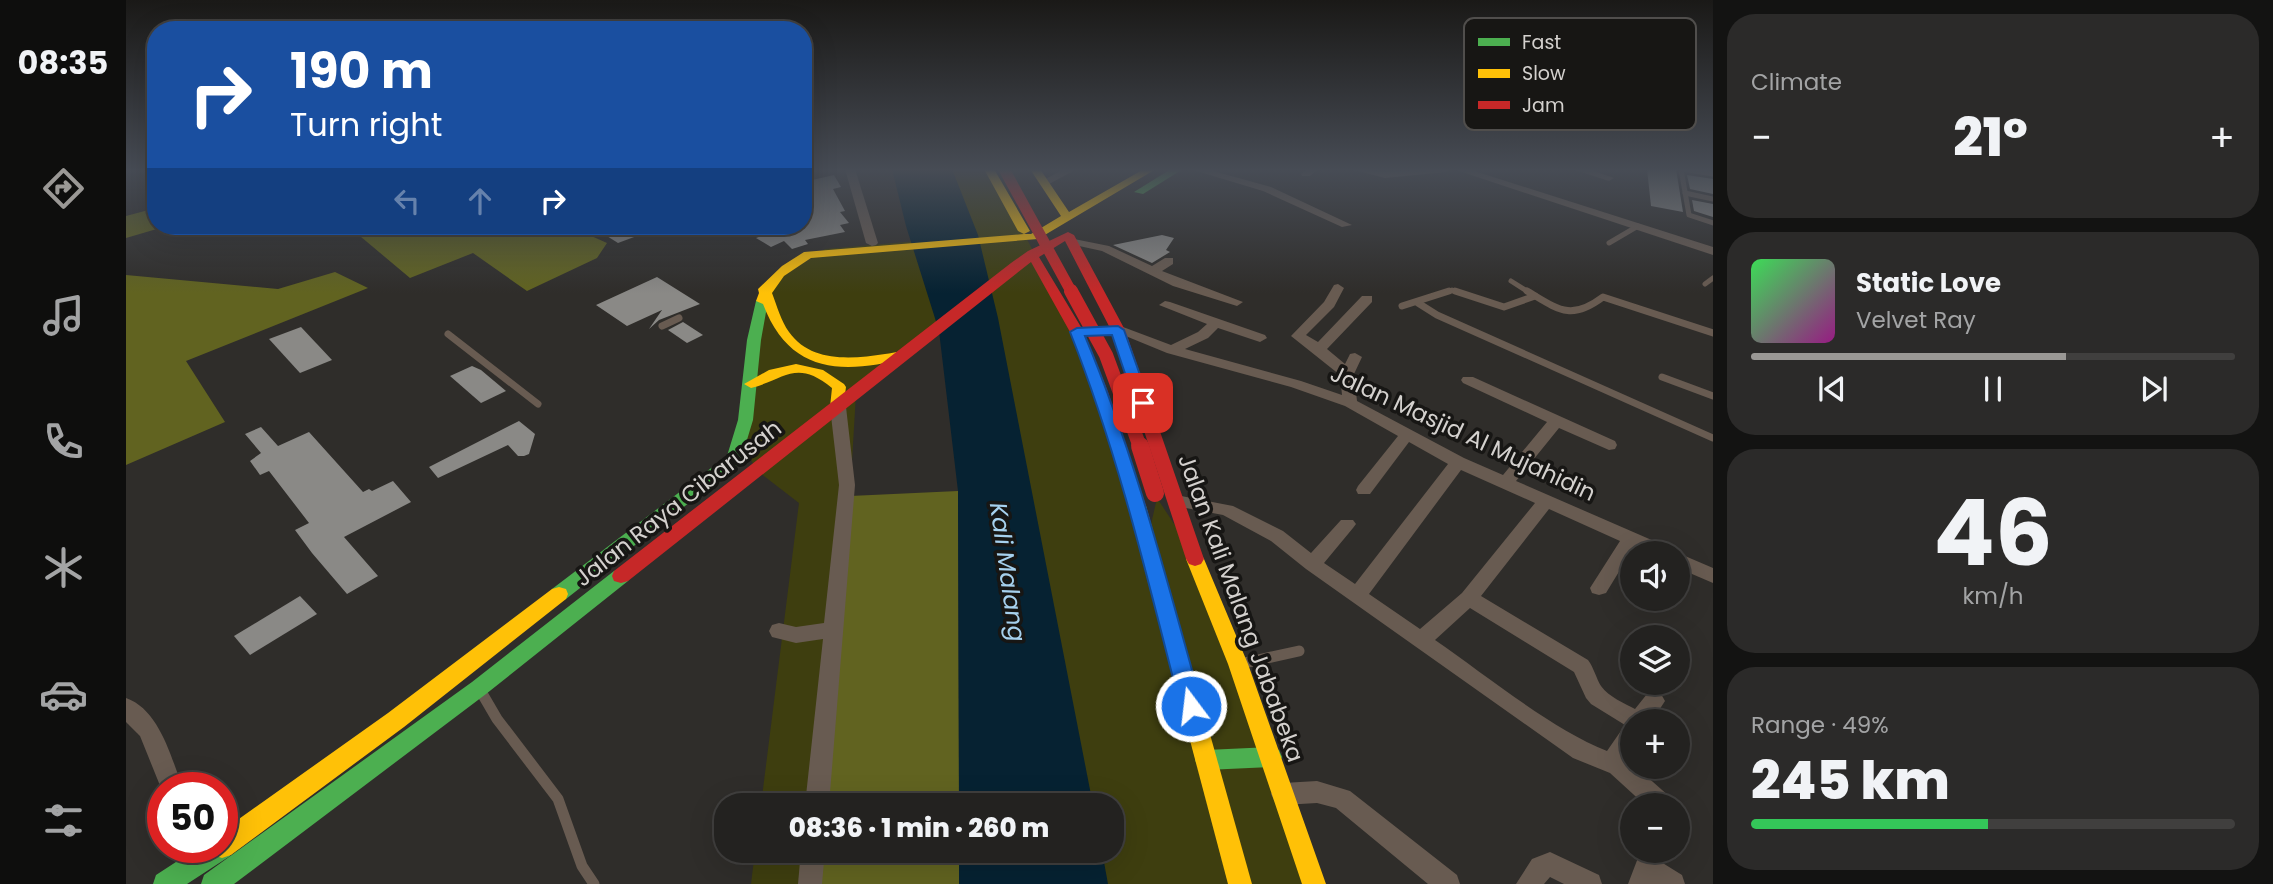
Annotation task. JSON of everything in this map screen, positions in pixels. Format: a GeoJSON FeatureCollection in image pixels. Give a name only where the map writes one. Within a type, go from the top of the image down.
{"type":"FeatureCollection","features":[{"type":"Feature","properties":{"kind":"main road"},"geometry":{"type":"LineString","coordinates":[[1012,210],[1024,231]]}},
{"type":"Feature","properties":{"kind":"main road"},"geometry":{"type":"LineString","coordinates":[[1027,210],[1107,355],[1128,406],[1156,495],[1192,551]]}},
{"type":"Feature","properties":{"kind":"main road","name":"Jalan Kali Malang Jababeka"},"geometry":{"type":"LineString","coordinates":[[1058,210],[1118,330],[1192,551],[1238,664],[1314,884]]}},
{"type":"Feature","properties":{"kind":"main road","name":"Jalan Raya Cibarusah"},"geometry":{"type":"LineString","coordinates":[[213,884],[479,688],[1015,266],[1095,210]]}},
{"type":"Feature","properties":{"kind":"main road","name":"Jalan Raya Cibarusah"},"geometry":{"type":"LineString","coordinates":[[808,255],[900,245],[1034,237],[1067,230],[1103,210]]}},
{"type":"Feature","properties":{"kind":"main road","name":"Jalan Raya Cibarusah"},"geometry":{"type":"LineString","coordinates":[[1003,238],[1024,231],[1067,230]]}},
{"type":"Feature","properties":{"kind":"main road","name":"Jalan Raya Cibarusah"},"geometry":{"type":"LineString","coordinates":[[238,831],[469,665],[734,459],[744,445],[764,289],[789,264],[834,247],[872,243],[900,245]]}},
{"type":"Feature","properties":{"kind":"main road"},"geometry":{"type":"LineString","coordinates":[[1032,254],[1077,332],[1101,392],[1147,544],[1240,884]]}},
{"type":"Feature","properties":{"kind":"main road"},"geometry":{"type":"LineString","coordinates":[[764,289],[780,327],[791,344],[817,356],[856,363],[905,355]]}},
{"type":"Feature","properties":{"kind":"main road"},"geometry":{"type":"LineString","coordinates":[[1077,332],[1118,330]]}},
{"type":"Feature","properties":{"kind":"main road"},"geometry":{"type":"LineString","coordinates":[[751,384],[781,369],[817,370],[831,377],[839,387],[838,407]]}},
{"type":"Feature","properties":{"kind":"main road"},"geometry":{"type":"LineString","coordinates":[[1147,544],[1156,495]]}},
{"type":"Feature","properties":{"kind":"main road"},"geometry":{"type":"LineString","coordinates":[[1206,760],[1272,757]]}},
{"type":"Feature","properties":{"kind":"main road","name":"Jalan Raya Cibarusah"},"geometry":{"type":"LineString","coordinates":[[165,884],[193,863]]}},
{"type":"Feature","properties":{"kind":"street"},"geometry":{"type":"LineString","coordinates":[[862,210],[872,243]]}},
{"type":"Feature","properties":{"kind":"street"},"geometry":{"type":"LineString","coordinates":[[1313,210],[1346,225]]}},
{"type":"Feature","properties":{"kind":"street"},"geometry":{"type":"LineString","coordinates":[[1588,210],[1713,251]]}},
{"type":"Feature","properties":{"kind":"street"},"geometry":{"type":"LineString","coordinates":[[1067,230],[1151,272],[1204,293],[1237,302]]}},
{"type":"Feature","properties":{"kind":"street"},"geometry":{"type":"LineString","coordinates":[[1151,272],[1169,261]]}},
{"type":"Feature","properties":{"kind":"street"},"geometry":{"type":"LineString","coordinates":[[1338,288],[1329,304],[1298,334],[1303,341],[1320,349],[1347,374]]}},
{"type":"Feature","properties":{"kind":"street"},"geometry":{"type":"LineString","coordinates":[[1320,349],[1367,299]]}},
{"type":"Feature","properties":{"kind":"street"},"geometry":{"type":"LineString","coordinates":[[1165,305],[1260,338]]}},
{"type":"Feature","properties":{"kind":"street"},"geometry":{"type":"LineString","coordinates":[[1172,350],[1203,335],[1216,323]]}},
{"type":"Feature","properties":{"kind":"street","name":"Jalan Masjid Al Mujahidin"},"geometry":{"type":"LineString","coordinates":[[1118,330],[1172,350],[1296,384],[1350,403],[1458,462],[1638,541]]}},
{"type":"Feature","properties":{"kind":"street"},"geometry":{"type":"LineString","coordinates":[[1350,403],[1347,374],[1355,357]]}},
{"type":"Feature","properties":{"kind":"street"},"geometry":{"type":"LineString","coordinates":[[1468,380],[1609,445]]}},
{"type":"Feature","properties":{"kind":"street"},"geometry":{"type":"LineString","coordinates":[[818,793],[847,485],[838,407]]}},
{"type":"Feature","properties":{"kind":"street"},"geometry":{"type":"LineString","coordinates":[[1506,482],[1556,422]]}},
{"type":"Feature","properties":{"kind":"street"},"geometry":{"type":"LineString","coordinates":[[1364,490],[1407,434]]}},
{"type":"Feature","properties":{"kind":"street"},"geometry":{"type":"LineString","coordinates":[[1358,594],[1458,462]]}},
{"type":"Feature","properties":{"kind":"street"},"geometry":{"type":"LineString","coordinates":[[1422,640],[1469,598],[1547,500]]}},
{"type":"Feature","properties":{"kind":"street"},"geometry":{"type":"LineString","coordinates":[[1176,501],[1227,510],[1277,536],[1312,564],[1564,741],[1599,760],[1618,766],[1648,793]]}},
{"type":"Feature","properties":{"kind":"street"},"geometry":{"type":"LineString","coordinates":[[1312,564],[1347,524]]}},
{"type":"Feature","properties":{"kind":"street"},"geometry":{"type":"LineString","coordinates":[[1600,588],[1631,538]]}},
{"type":"Feature","properties":{"kind":"street"},"geometry":{"type":"LineString","coordinates":[[1690,565],[1713,576]]}},
{"type":"Feature","properties":{"kind":"street"},"geometry":{"type":"LineString","coordinates":[[1469,598],[1581,666],[1588,676],[1588,686],[1593,693],[1620,710]]}},
{"type":"Feature","properties":{"kind":"street"},"geometry":{"type":"LineString","coordinates":[[779,631],[796,635],[833,630]]}},
{"type":"Feature","properties":{"kind":"street"},"geometry":{"type":"LineString","coordinates":[[1648,709],[1654,701]]}},
{"type":"Feature","properties":{"kind":"street"},"geometry":{"type":"LineString","coordinates":[[126,707],[148,730],[165,772]]}},
{"type":"Feature","properties":{"kind":"street"},"geometry":{"type":"LineString","coordinates":[[1618,766],[1615,757],[1620,750]]}},
{"type":"Feature","properties":{"kind":"street"},"geometry":{"type":"LineString","coordinates":[[1283,794],[1317,792],[1342,799],[1448,884]]}},
{"type":"Feature","properties":{"kind":"street"},"geometry":{"type":"LineString","coordinates":[[810,884],[812,863]]}},
{"type":"Feature","properties":{"kind":"street"},"geometry":{"type":"LineString","coordinates":[[1528,884],[1541,867],[1550,864],[1590,884]]}},
{"type":"Feature","properties":{"kind":"street"},"geometry":{"type":"LineString","coordinates":[[1647,868],[1673,884]]}},
{"type":"Feature","properties":{"kind":"lane"},"geometry":{"type":"LineString","coordinates":[[1688,210],[1689,215],[1713,223]]}},
{"type":"Feature","properties":{"kind":"lane"},"geometry":{"type":"LineString","coordinates":[[1609,243],[1638,226]]}},
{"type":"Feature","properties":{"kind":"lane"},"geometry":{"type":"LineString","coordinates":[[1705,285],[1713,278]]}},
{"type":"Feature","properties":{"kind":"lane"},"geometry":{"type":"LineString","coordinates":[[1511,281],[1535,296],[1573,312],[1580,312],[1603,297],[1713,333]]}},
{"type":"Feature","properties":{"kind":"lane"},"geometry":{"type":"LineString","coordinates":[[1402,306],[1452,290],[1504,307],[1535,296]]}},
{"type":"Feature","properties":{"kind":"lane"},"geometry":{"type":"LineString","coordinates":[[1418,303],[1437,315],[1713,438]]}},
{"type":"Feature","properties":{"kind":"lane"},"geometry":{"type":"LineString","coordinates":[[662,326],[680,318]]}},
{"type":"Feature","properties":{"kind":"lane"},"geometry":{"type":"LineString","coordinates":[[448,334],[538,404]]}},
{"type":"Feature","properties":{"kind":"lane"},"geometry":{"type":"LineString","coordinates":[[1662,377],[1713,396]]}},
{"type":"Feature","properties":{"kind":"lane"},"geometry":{"type":"LineString","coordinates":[[1238,664],[1299,651]]}},
{"type":"Feature","properties":{"kind":"lane"},"geometry":{"type":"LineString","coordinates":[[479,688],[497,719],[558,799],[582,866],[594,884]]}},
{"type":"Feature","properties":{"kind":"shaded area"},"geometry":{"type":"Polygon","coordinates":[[[147,210],[147,232],[126,238],[126,216],[147,210]]]}},
{"type":"Feature","properties":{"kind":"shaded area"},"geometry":{"type":"Polygon","coordinates":[[[966,210],[1011,210],[1077,332],[1147,542],[1157,498],[1192,551],[1315,884],[1106,884],[1102,863],[1124,863],[1124,793],[1089,793],[990,288],[856,393],[850,496],[820,793],[763,793],[799,503],[756,470],[744,445],[764,289],[825,249],[975,236],[966,210]]]}},
{"type":"Feature","properties":{"kind":"shaded area"},"geometry":{"type":"Polygon","coordinates":[[[359,235],[589,235],[607,243],[597,258],[527,291],[473,253],[410,278],[359,235]]]}},
{"type":"Feature","properties":{"kind":"shaded area"},"geometry":{"type":"Polygon","coordinates":[[[335,272],[368,288],[186,361],[225,422],[126,465],[126,275],[278,289],[335,272]]]}},
{"type":"Feature","properties":{"kind":"shaded area"},"geometry":{"type":"Polygon","coordinates":[[[958,491],[959,793],[820,793],[850,496],[958,491]]]}},
{"type":"Feature","properties":{"kind":"shaded area"},"geometry":{"type":"Polygon","coordinates":[[[754,863],[814,863],[812,884],[751,884],[754,863]]]}},
{"type":"Feature","properties":{"kind":"shaded area"},"geometry":{"type":"Polygon","coordinates":[[[814,863],[959,863],[959,884],[812,884],[814,863]]]}},
{"type":"Feature","properties":{"kind":"water","name":"Kali Malang"},"geometry":{"type":"Polygon","coordinates":[[[902,210],[968,210],[978,235],[998,318],[1091,793],[959,793],[958,491],[939,331],[902,210]]]}},
{"type":"Feature","properties":{"kind":"water"},"geometry":{"type":"Polygon","coordinates":[[[959,863],[1104,863],[1108,884],[959,884],[959,863]]]}},
{"type":"Feature","properties":{"kind":"building"},"geometry":{"type":"Polygon","coordinates":[[[812,210],[845,210],[840,212],[849,223],[840,225],[845,232],[805,240],[808,244],[792,249],[784,241],[771,247],[756,238],[764,235],[812,235],[812,210]]]}},
{"type":"Feature","properties":{"kind":"building"},"geometry":{"type":"Polygon","coordinates":[[[1713,210],[1713,217],[1694,211],[1713,210]]]}},
{"type":"Feature","properties":{"kind":"building"},"geometry":{"type":"Polygon","coordinates":[[[605,235],[640,235],[618,243],[605,235]]]}},
{"type":"Feature","properties":{"kind":"building"},"geometry":{"type":"Polygon","coordinates":[[[1162,235],[1174,238],[1166,250],[1170,252],[1152,263],[1113,245],[1162,235]]]}},
{"type":"Feature","properties":{"kind":"building"},"geometry":{"type":"Polygon","coordinates":[[[657,277],[700,304],[659,320],[649,329],[662,310],[627,326],[596,305],[657,277]]]}},
{"type":"Feature","properties":{"kind":"building"},"geometry":{"type":"Polygon","coordinates":[[[683,322],[703,335],[687,343],[668,330],[683,322]]]}},
{"type":"Feature","properties":{"kind":"building"},"geometry":{"type":"Polygon","coordinates":[[[301,327],[332,360],[300,373],[269,339],[301,327]]]}},
{"type":"Feature","properties":{"kind":"building"},"geometry":{"type":"Polygon","coordinates":[[[472,366],[481,370],[506,391],[481,403],[450,376],[472,366]]]}},
{"type":"Feature","properties":{"kind":"building"},"geometry":{"type":"Polygon","coordinates":[[[519,421],[535,434],[529,454],[518,456],[508,445],[438,478],[429,467],[519,421]]]}},
{"type":"Feature","properties":{"kind":"building"},"geometry":{"type":"Polygon","coordinates":[[[261,427],[278,446],[309,432],[363,492],[369,489],[372,491],[393,481],[411,502],[344,537],[378,576],[347,594],[312,553],[295,530],[309,523],[269,471],[260,475],[250,461],[261,453],[245,434],[261,427]]]}},
{"type":"Feature","properties":{"kind":"building"},"geometry":{"type":"Polygon","coordinates":[[[300,596],[317,614],[250,655],[234,636],[300,596]]]}},
{"type":"Feature","properties":{"kind":"traffic: fast"},"geometry":{"type":"LineString","coordinates":[[559,594],[734,459],[746,420],[754,340],[762,301]]}},
{"type":"Feature","properties":{"kind":"traffic: fast"},"geometry":{"type":"LineString","coordinates":[[213,884],[479,688],[621,576]]}},
{"type":"Feature","properties":{"kind":"traffic: fast"},"geometry":{"type":"LineString","coordinates":[[1206,760],[1271,757]]}},
{"type":"Feature","properties":{"kind":"traffic: fast"},"geometry":{"type":"LineString","coordinates":[[165,884],[197,863]]}},
{"type":"Feature","properties":{"kind":"traffic: slow"},"geometry":{"type":"LineString","coordinates":[[1012,210],[1024,231]]}},
{"type":"Feature","properties":{"kind":"traffic: slow"},"geometry":{"type":"LineString","coordinates":[[1063,210],[1068,218]]}},
{"type":"Feature","properties":{"kind":"traffic: slow"},"geometry":{"type":"LineString","coordinates":[[762,301],[775,279],[786,268],[808,255],[1034,237],[1080,210]]}},
{"type":"Feature","properties":{"kind":"traffic: slow"},"geometry":{"type":"LineString","coordinates":[[764,289],[784,335],[795,347],[808,355],[839,362],[903,355]]}},
{"type":"Feature","properties":{"kind":"traffic: slow"},"geometry":{"type":"LineString","coordinates":[[751,384],[785,370],[807,370],[818,373],[839,387],[838,407]]}},
{"type":"Feature","properties":{"kind":"traffic: slow"},"geometry":{"type":"LineString","coordinates":[[1137,506],[1240,884]]}},
{"type":"Feature","properties":{"kind":"traffic: slow"},"geometry":{"type":"LineString","coordinates":[[1195,559],[1238,664],[1314,884]]}},
{"type":"Feature","properties":{"kind":"traffic: slow"},"geometry":{"type":"LineString","coordinates":[[238,834],[396,720],[559,594]]}},
{"type":"Feature","properties":{"kind":"traffic: jam"},"geometry":{"type":"LineString","coordinates":[[1027,210],[1106,355],[1127,406],[1155,493]]}},
{"type":"Feature","properties":{"kind":"traffic: jam"},"geometry":{"type":"LineString","coordinates":[[1068,235],[1118,330],[1195,559]]}},
{"type":"Feature","properties":{"kind":"traffic: jam"},"geometry":{"type":"LineString","coordinates":[[621,576],[1015,266],[1061,239]]}},
{"type":"Feature","properties":{"kind":"traffic: jam"},"geometry":{"type":"LineString","coordinates":[[1032,254],[1077,332],[1101,392],[1137,506]]}},
{"type":"Feature","properties":{"kind":"route"},"geometry":{"type":"LineString","coordinates":[[1143,403],[1118,330],[1077,332],[1101,392],[1138,508],[1191,706]]}}]}
